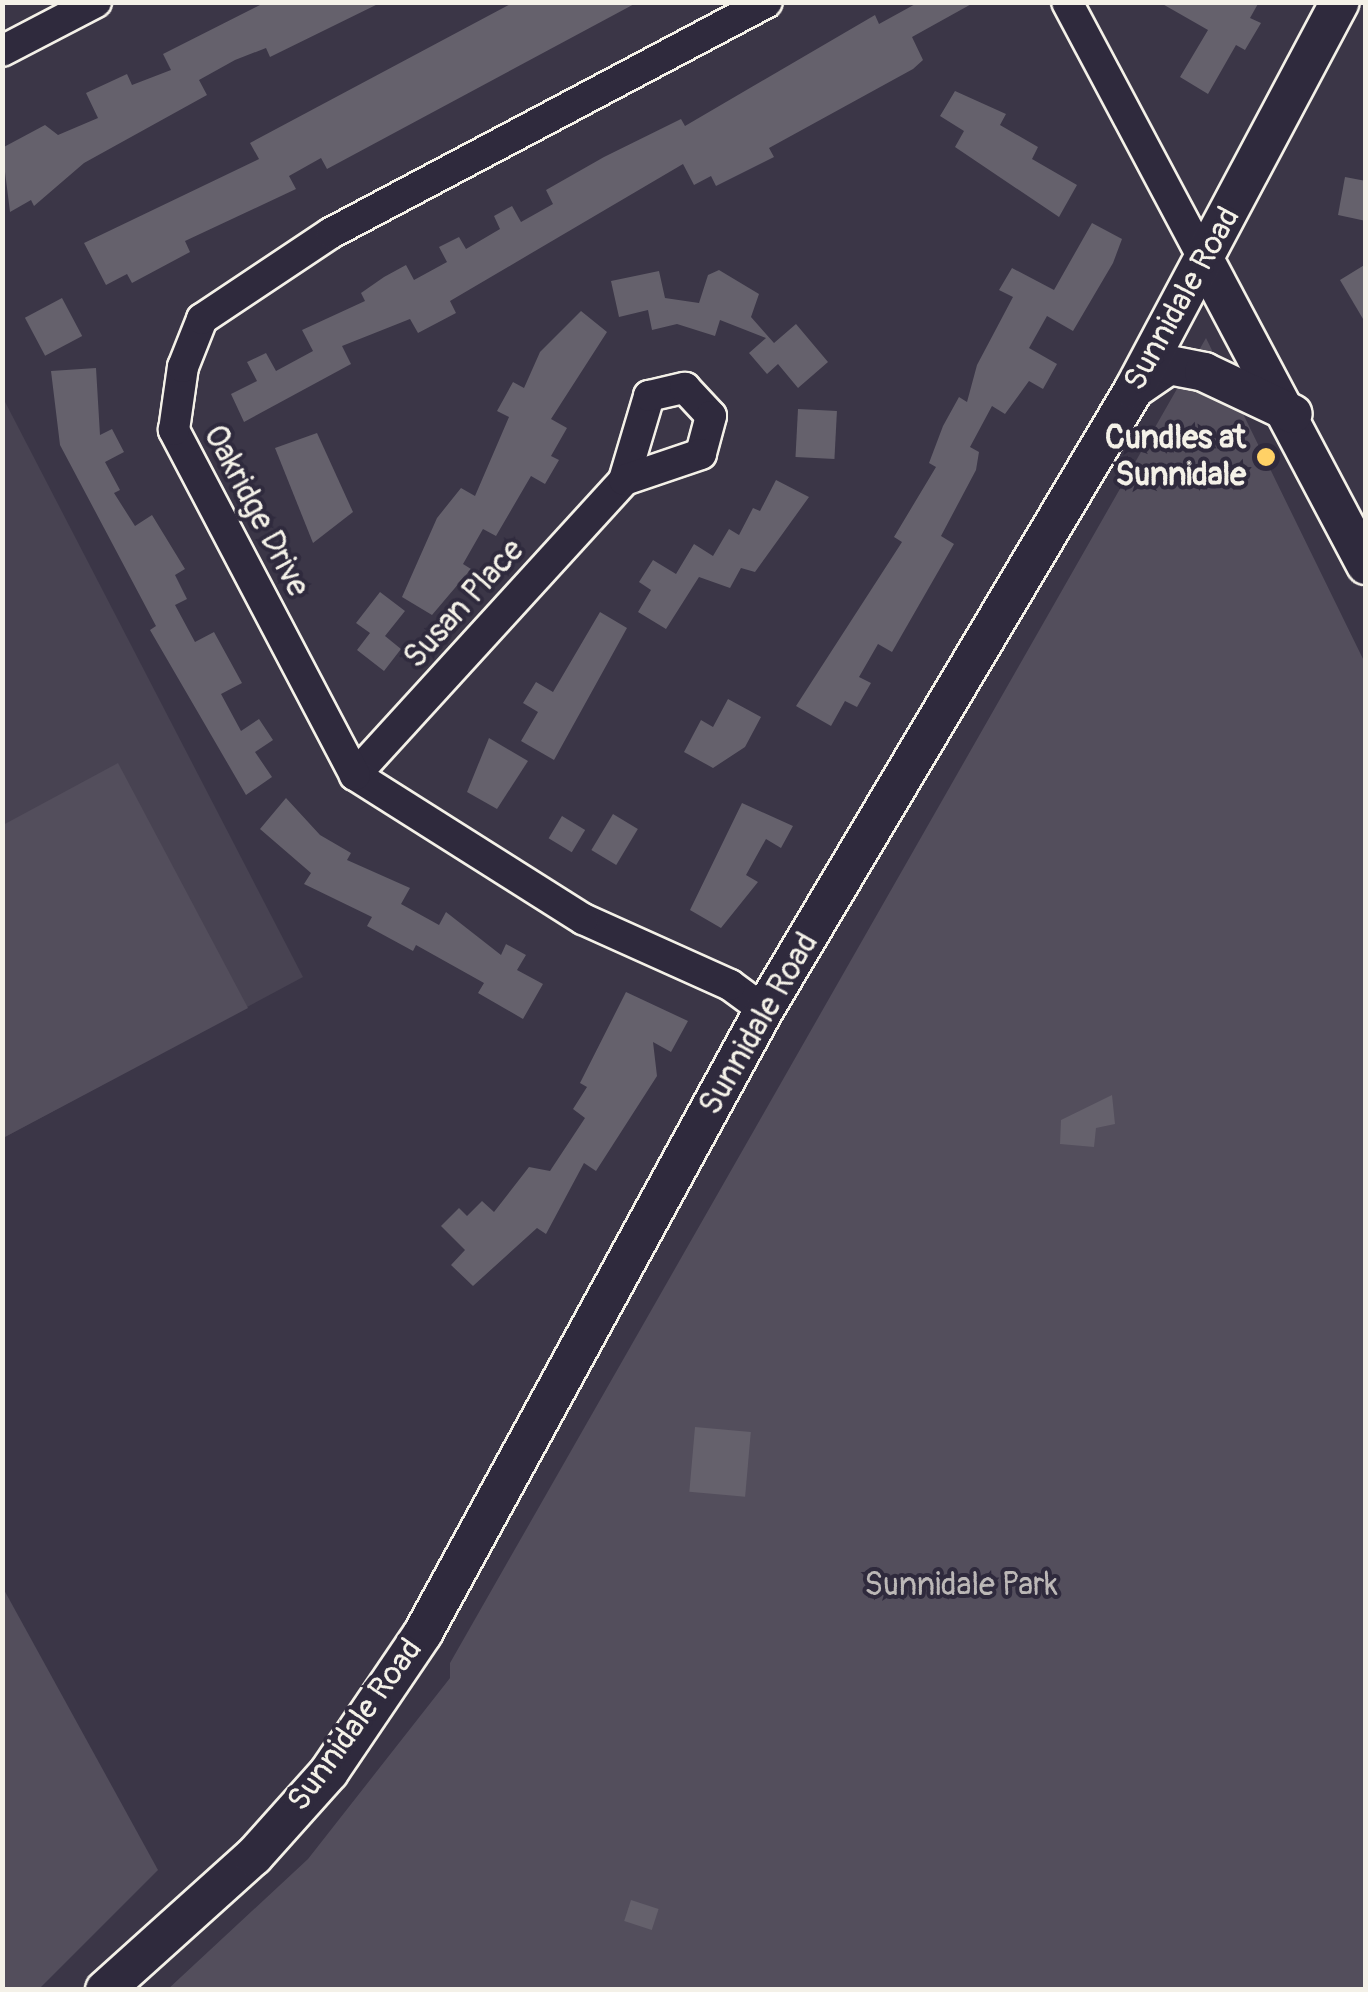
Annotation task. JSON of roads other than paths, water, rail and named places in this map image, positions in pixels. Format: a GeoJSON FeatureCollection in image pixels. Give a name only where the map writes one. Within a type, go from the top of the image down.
{"type":"FeatureCollection","features":[{"type":"Feature","properties":{"kind":"main road","name":"Sunnidale Road"},"geometry":{"type":"LineString","coordinates":[[105,1990],[254,1856],[329,1772],[412,1648],[764,1010],[1134,388],[1340,2]]}},
{"type":"Feature","properties":{"kind":"main road"},"geometry":{"type":"LineString","coordinates":[[1205,261],[1293,414],[1366,565]]}},
{"type":"Feature","properties":{"kind":"main road"},"geometry":{"type":"LineString","coordinates":[[1134,388],[1169,365],[1204,372],[1293,414]]}},
{"type":"Feature","properties":{"kind":"street"},"geometry":{"type":"LineString","coordinates":[[2,52],[96,2]]}},
{"type":"Feature","properties":{"kind":"street","name":"Oakridge Drive"},"geometry":{"type":"LineString","coordinates":[[764,1010],[730,985],[583,919],[356,775],[174,430],[183,367],[202,318],[331,233],[767,2]]}},
{"type":"Feature","properties":{"kind":"street"},"geometry":{"type":"LineString","coordinates":[[1068,2],[1205,261]]}},
{"type":"Feature","properties":{"kind":"street","name":"Susan Place"},"geometry":{"type":"LineString","coordinates":[[356,775],[624,480]]}},
{"type":"Feature","properties":{"kind":"place","name":"Cundles at Sunnidale"},"geometry":{"type":"Point","coordinates":[1266,457]}},
{"type":"Feature","properties":{"kind":"park label","name":"Sunnidale Park"},"geometry":{"type":"Point","coordinates":[961,1585]}}]}
